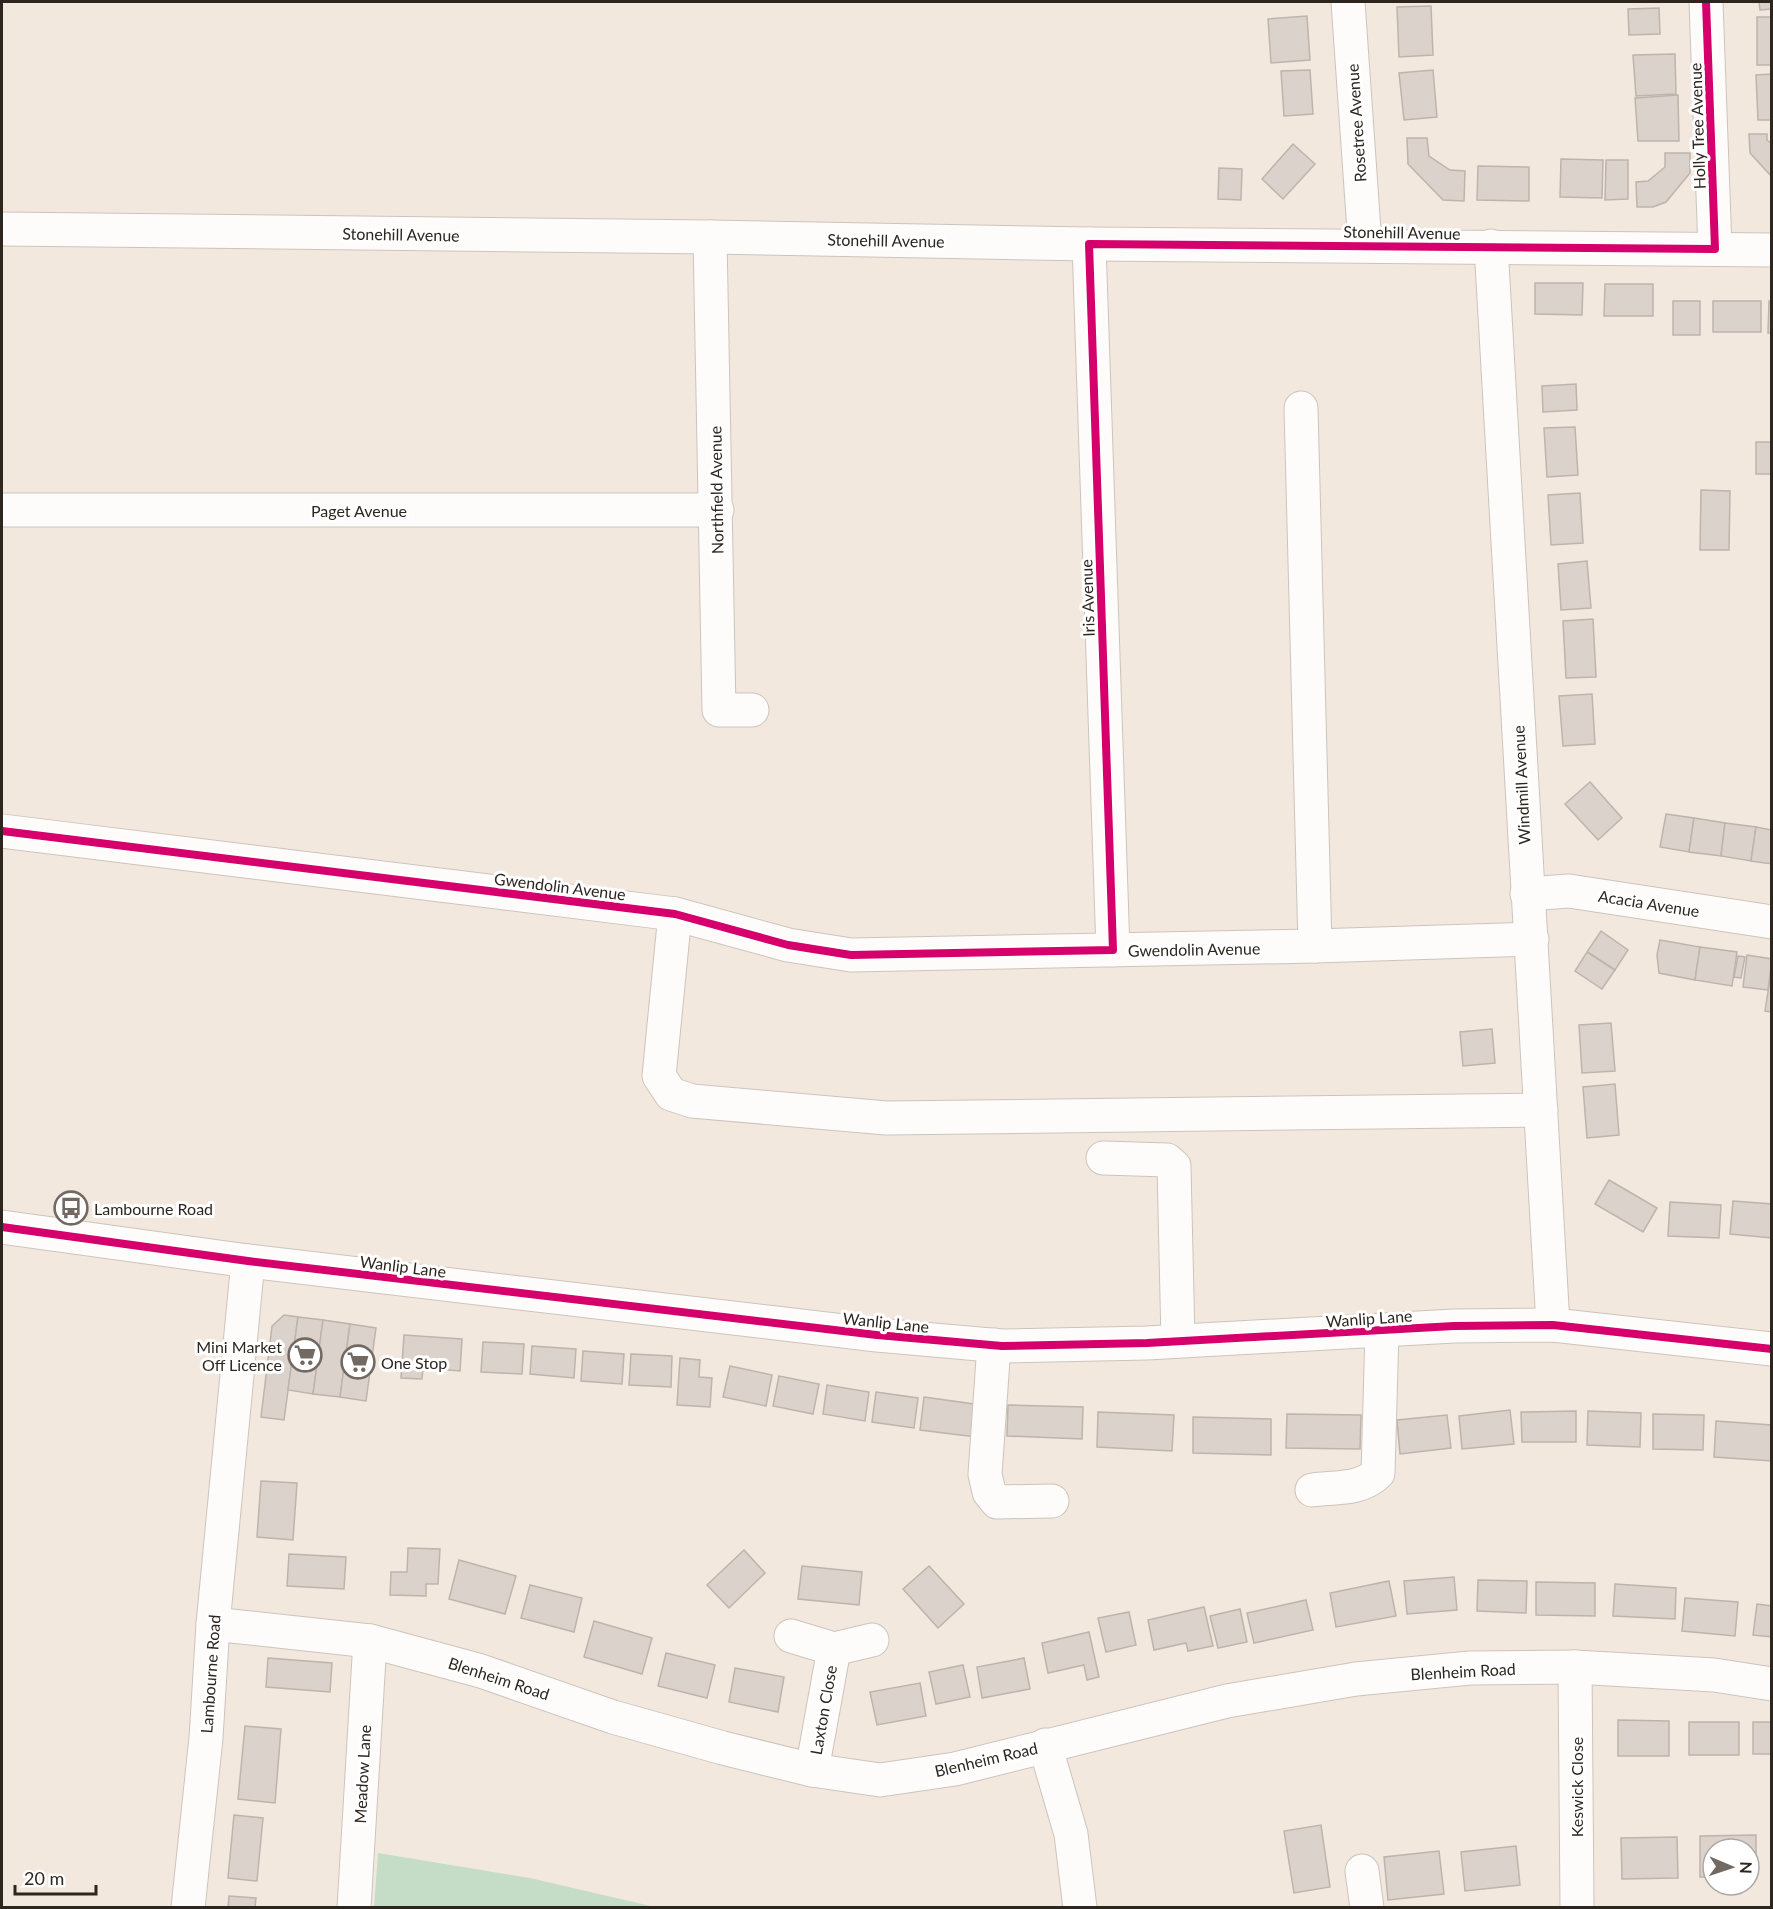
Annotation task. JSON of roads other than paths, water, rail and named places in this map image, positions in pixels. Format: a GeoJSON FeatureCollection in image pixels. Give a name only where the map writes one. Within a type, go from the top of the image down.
{"type":"FeatureCollection","features":[{"type":"Feature","properties":{"kind":"street","name":"Rosetree Avenue"},"geometry":{"type":"LineString","coordinates":[[1348,2],[1365,245]]}},
{"type":"Feature","properties":{"kind":"street","name":"Holly Tree Avenue"},"geometry":{"type":"LineString","coordinates":[[1706,2],[1715,249]]}},
{"type":"Feature","properties":{"kind":"street","name":"Stonehill Avenue"},"geometry":{"type":"LineString","coordinates":[[2,230],[1772,250]]}},
{"type":"Feature","properties":{"kind":"street","name":"Northfield Avenue"},"geometry":{"type":"LineString","coordinates":[[710,237],[717,510],[719,710],[752,710]]}},
{"type":"Feature","properties":{"kind":"street","name":"Iris Avenue"},"geometry":{"type":"LineString","coordinates":[[1089,244],[1113,950]]}},
{"type":"Feature","properties":{"kind":"street","name":"Windmill Avenue"},"geometry":{"type":"LineString","coordinates":[[1491,246],[1553,1324]]}},
{"type":"Feature","properties":{"kind":"street"},"geometry":{"type":"LineString","coordinates":[[1301,408],[1315,946]]}},
{"type":"Feature","properties":{"kind":"street","name":"Paget Avenue"},"geometry":{"type":"LineString","coordinates":[[2,510],[717,510]]}},
{"type":"Feature","properties":{"kind":"street","name":"Gwendolin Avenue"},"geometry":{"type":"LineString","coordinates":[[2,831],[675,914],[788,945],[851,955],[1315,946],[1532,939]]}},
{"type":"Feature","properties":{"kind":"street","name":"Acacia Avenue"},"geometry":{"type":"LineString","coordinates":[[1527,894],[1569,891],[1772,922]]}},
{"type":"Feature","properties":{"kind":"street"},"geometry":{"type":"LineString","coordinates":[[675,914],[659,1076],[670,1094],[692,1101],[886,1118],[1541,1110]]}},
{"type":"Feature","properties":{"kind":"street"},"geometry":{"type":"LineString","coordinates":[[1103,1158],[1167,1160],[1174,1166],[1178,1341]]}},
{"type":"Feature","properties":{"kind":"street","name":"Wanlip Lane"},"geometry":{"type":"LineString","coordinates":[[2,1227],[248,1261],[877,1335],[994,1345],[1178,1341],[1454,1326],[1553,1324],[1772,1349]]}},
{"type":"Feature","properties":{"kind":"street","name":"Lambourne Road"},"geometry":{"type":"LineString","coordinates":[[188,1908],[206,1738],[213,1624],[248,1261]]}},
{"type":"Feature","properties":{"kind":"street"},"geometry":{"type":"LineString","coordinates":[[1312,1490],[1358,1485],[1369,1482],[1378,1473],[1382,1331]]}},
{"type":"Feature","properties":{"kind":"street"},"geometry":{"type":"LineString","coordinates":[[994,1345],[986,1457],[988,1492],[997,1502],[1052,1501]]}},
{"type":"Feature","properties":{"kind":"street","name":"Blenheim Road"},"geometry":{"type":"LineString","coordinates":[[213,1624],[370,1641],[482,1671],[613,1717],[812,1770],[880,1780],[955,1768],[1227,1701],[1356,1678],[1470,1668],[1575,1667],[1714,1675],[1772,1684]]}},
{"type":"Feature","properties":{"kind":"street","name":"Laxton Close"},"geometry":{"type":"LineString","coordinates":[[791,1636],[834,1649],[872,1641]]}},
{"type":"Feature","properties":{"kind":"street","name":"Meadow Lane"},"geometry":{"type":"LineString","coordinates":[[354,1908],[370,1641]]}},
{"type":"Feature","properties":{"kind":"street","name":"Laxton Close"},"geometry":{"type":"LineString","coordinates":[[812,1770],[834,1649]]}},
{"type":"Feature","properties":{"kind":"street","name":"Keswick Close"},"geometry":{"type":"LineString","coordinates":[[1575,1667],[1577,1908]]}},
{"type":"Feature","properties":{"kind":"street"},"geometry":{"type":"LineString","coordinates":[[1045,1745],[1071,1834],[1080,1908]]}},
{"type":"Feature","properties":{"kind":"street"},"geometry":{"type":"LineString","coordinates":[[1362,1871],[1367,1908]]}},
{"type":"Feature","properties":{"kind":"place","name":"Lambourne Road"},"geometry":{"type":"Point","coordinates":[71,1208]}},
{"type":"Feature","properties":{"kind":"place","name":"Mini Market Off Licence"},"geometry":{"type":"Point","coordinates":[305,1355]}},
{"type":"Feature","properties":{"kind":"place","name":"One Stop"},"geometry":{"type":"Point","coordinates":[358,1362]}}]}
